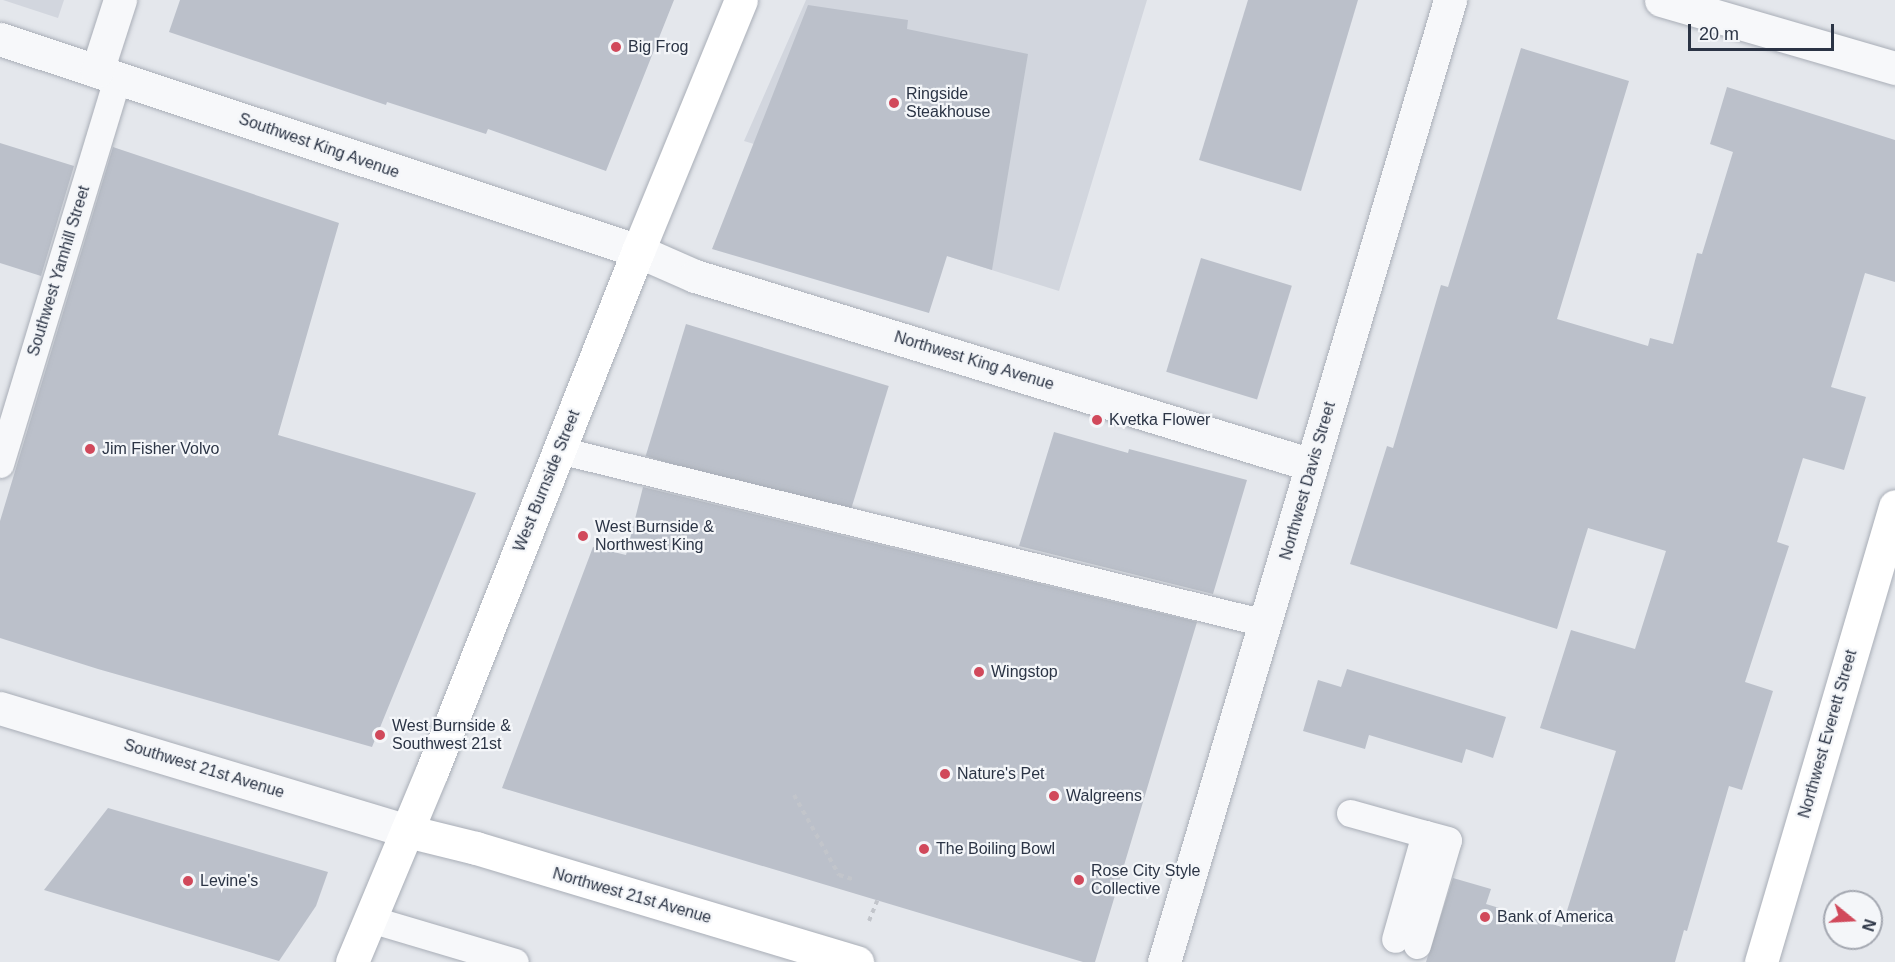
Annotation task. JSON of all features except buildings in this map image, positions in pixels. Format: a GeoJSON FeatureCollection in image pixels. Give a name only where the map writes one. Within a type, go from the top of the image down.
{"type":"FeatureCollection","features":[{"type":"Feature","properties":{"kind":"main road","name":"West Burnside Street"},"geometry":{"type":"LineString","coordinates":[[352,962],[407,831],[638,251],[741,0]]}},
{"type":"Feature","properties":{"kind":"main road","name":"Northwest Everett Street"},"geometry":{"type":"LineString","coordinates":[[1761,962],[1895,506]]}},
{"type":"Feature","properties":{"kind":"main road","name":"Northwest 21st Avenue"},"geometry":{"type":"LineString","coordinates":[[407,831],[476,848],[857,962]]}},
{"type":"Feature","properties":{"kind":"street","name":"Southwest Yamhill Street"},"geometry":{"type":"LineString","coordinates":[[107,75],[120,0]]}},
{"type":"Feature","properties":{"kind":"street","name":"Northwest Davis Street"},"geometry":{"type":"LineString","coordinates":[[1164,962],[1450,0]]}},
{"type":"Feature","properties":{"kind":"street"},"geometry":{"type":"LineString","coordinates":[[1661,0],[1895,68]]}},
{"type":"Feature","properties":{"kind":"street","name":"Southwest King Avenue"},"geometry":{"type":"LineString","coordinates":[[0,39],[638,251]]}},
{"type":"Feature","properties":{"kind":"street","name":"Northwest King Avenue"},"geometry":{"type":"LineString","coordinates":[[638,251],[695,276],[1312,465]]}},
{"type":"Feature","properties":{"kind":"street","name":"Southwest 21st Avenue"},"geometry":{"type":"LineString","coordinates":[[0,708],[407,831]]}},
{"type":"Feature","properties":{"kind":"lane","name":"Southwest Yamhill Street"},"geometry":{"type":"LineString","coordinates":[[0,464],[107,75]]}},
{"type":"Feature","properties":{"kind":"lane"},"geometry":{"type":"LineString","coordinates":[[560,450],[1265,623]]}},
{"type":"Feature","properties":{"kind":"lane"},"geometry":{"type":"LineString","coordinates":[[1350,813],[1425,834],[1406,942]]}},
{"type":"Feature","properties":{"kind":"lane"},"geometry":{"type":"LineString","coordinates":[[370,919],[515,962]]}},
{"type":"Feature","properties":{"kind":"path"},"geometry":{"type":"LineString","coordinates":[[794,795],[839,875],[852,879]]}},
{"type":"Feature","properties":{"kind":"shaded area"},"geometry":{"type":"Polygon","coordinates":[[[3,0],[64,0],[58,18],[3,0]]]}},
{"type":"Feature","properties":{"kind":"shaded area"},"geometry":{"type":"Polygon","coordinates":[[[806,0],[1147,0],[1059,291],[947,256],[952,244],[837,169],[744,141],[806,0]]]}},
{"type":"Feature","properties":{"kind":"place","name":"Big Frog"},"geometry":{"type":"Point","coordinates":[616,47]}},
{"type":"Feature","properties":{"kind":"place","name":"Ringside Steakhouse"},"geometry":{"type":"Point","coordinates":[894,103]}},
{"type":"Feature","properties":{"kind":"place","name":"Kvetka Flower"},"geometry":{"type":"Point","coordinates":[1097,420]}},
{"type":"Feature","properties":{"kind":"place","name":"Jim Fisher Volvo"},"geometry":{"type":"Point","coordinates":[90,449]}},
{"type":"Feature","properties":{"kind":"place","name":"West Burnside & Northwest King"},"geometry":{"type":"Point","coordinates":[583,536]}},
{"type":"Feature","properties":{"kind":"place","name":"Wingstop"},"geometry":{"type":"Point","coordinates":[979,672]}},
{"type":"Feature","properties":{"kind":"place","name":"West Burnside & Southwest 21st"},"geometry":{"type":"Point","coordinates":[380,735]}},
{"type":"Feature","properties":{"kind":"place","name":"Nature's Pet"},"geometry":{"type":"Point","coordinates":[945,774]}},
{"type":"Feature","properties":{"kind":"place","name":"Walgreens"},"geometry":{"type":"Point","coordinates":[1054,796]}},
{"type":"Feature","properties":{"kind":"place","name":"The Boiling Bowl"},"geometry":{"type":"Point","coordinates":[924,849]}},
{"type":"Feature","properties":{"kind":"place","name":"Rose City Style Collective"},"geometry":{"type":"Point","coordinates":[1079,880]}},
{"type":"Feature","properties":{"kind":"place","name":"Levine's"},"geometry":{"type":"Point","coordinates":[188,881]}},
{"type":"Feature","properties":{"kind":"place","name":"Bank of America"},"geometry":{"type":"Point","coordinates":[1485,917]}}]}
